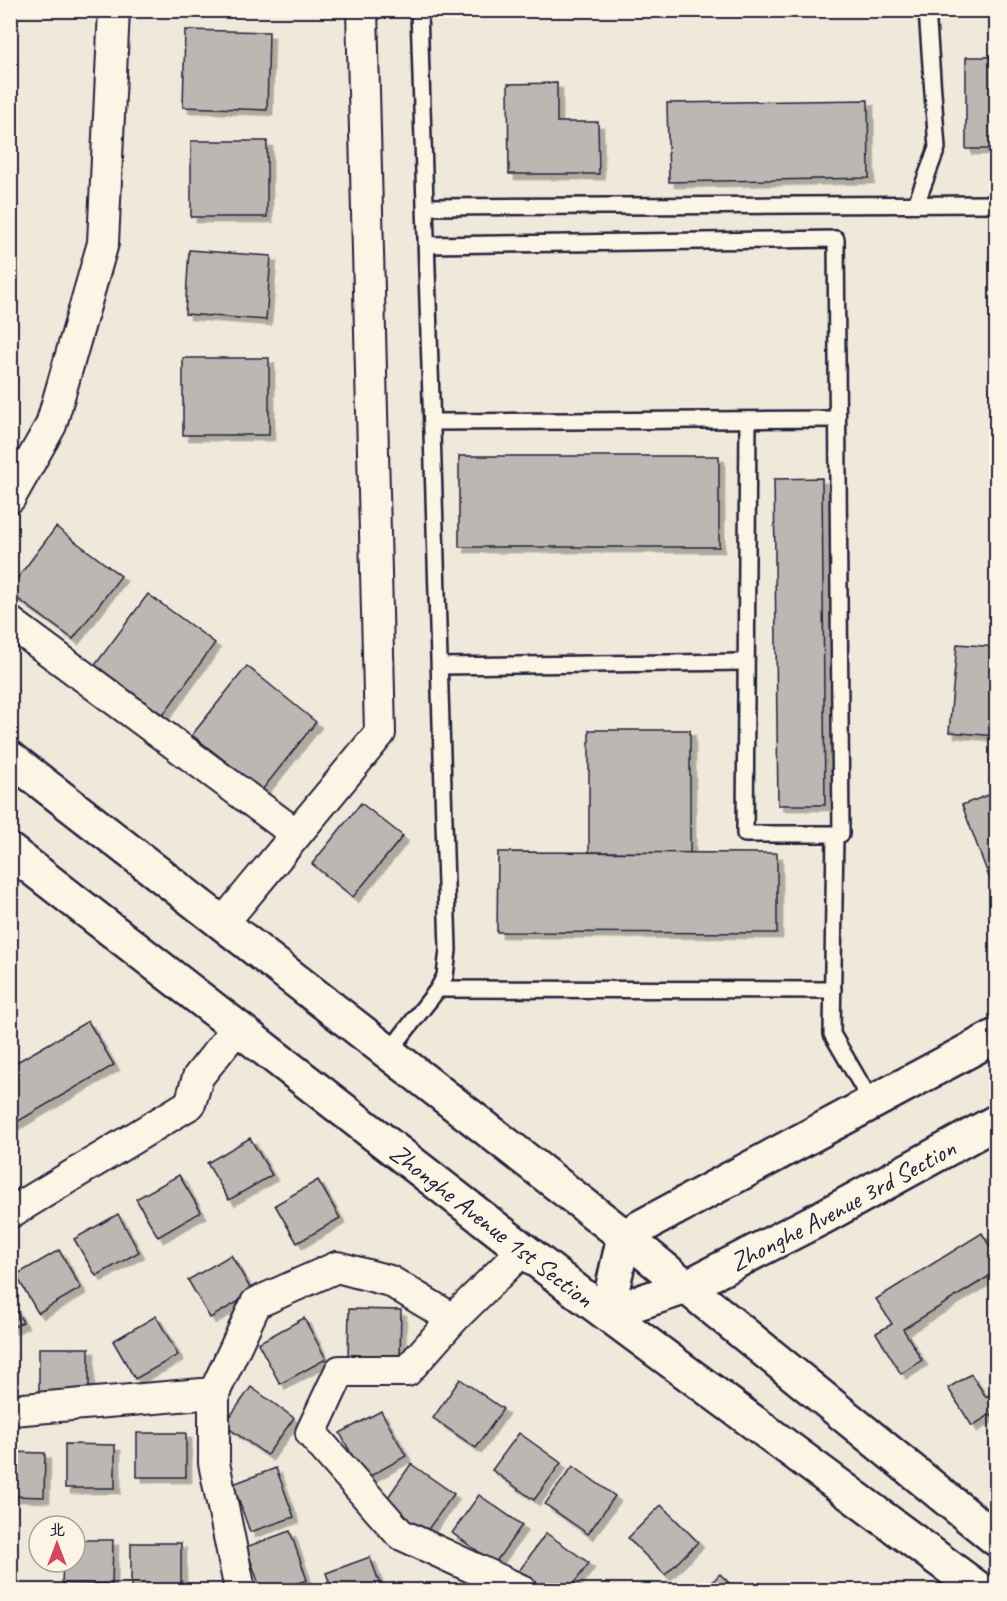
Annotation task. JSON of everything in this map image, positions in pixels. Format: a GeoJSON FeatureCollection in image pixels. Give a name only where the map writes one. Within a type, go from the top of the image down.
{"type":"FeatureCollection","features":[{"type":"Feature","properties":{"kind":"main road"},"geometry":{"type":"LineString","coordinates":[[10,758],[624,1236],[996,1539]]}},
{"type":"Feature","properties":{"kind":"main road","name":"Zhonghe Avenue 1st Section"},"geometry":{"type":"LineString","coordinates":[[10,851],[523,1250],[980,1590]]}},
{"type":"Feature","properties":{"kind":"main road"},"geometry":{"type":"LineString","coordinates":[[606,1313],[624,1236],[996,1036]]}},
{"type":"Feature","properties":{"kind":"main road","name":"Zhonghe Avenue 3rd Section"},"geometry":{"type":"LineString","coordinates":[[606,1313],[686,1287],[823,1217],[996,1122]]}},
{"type":"Feature","properties":{"kind":"street"},"geometry":{"type":"LineString","coordinates":[[10,498],[51,425],[103,243],[114,10]]}},
{"type":"Feature","properties":{"kind":"street"},"geometry":{"type":"LineString","coordinates":[[223,923],[380,733],[362,10]]}},
{"type":"Feature","properties":{"kind":"street"},"geometry":{"type":"LineString","coordinates":[[10,622],[296,834]]}},
{"type":"Feature","properties":{"kind":"street"},"geometry":{"type":"LineString","coordinates":[[10,1213],[190,1104],[198,1077],[237,1028]]}},
{"type":"Feature","properties":{"kind":"street"},"geometry":{"type":"LineString","coordinates":[[521,1590],[400,1534],[311,1432],[340,1371],[407,1371],[453,1319],[523,1250]]}},
{"type":"Feature","properties":{"kind":"street"},"geometry":{"type":"LineString","coordinates":[[240,1590],[214,1463],[214,1393],[256,1303],[338,1268],[390,1281],[453,1319]]}},
{"type":"Feature","properties":{"kind":"street"},"geometry":{"type":"LineString","coordinates":[[10,1408],[12,1410],[214,1393]]}},
{"type":"Feature","properties":{"kind":"lane"},"geometry":{"type":"LineString","coordinates":[[389,1052],[438,989],[445,976],[448,950],[419,10]]}},
{"type":"Feature","properties":{"kind":"lane"},"geometry":{"type":"LineString","coordinates":[[916,204],[937,148],[927,10]]}},
{"type":"Feature","properties":{"kind":"lane"},"geometry":{"type":"LineString","coordinates":[[425,207],[996,204]]}},
{"type":"Feature","properties":{"kind":"lane"},"geometry":{"type":"LineString","coordinates":[[427,244],[836,239],[841,834],[745,834],[748,420]]}},
{"type":"Feature","properties":{"kind":"lane"},"geometry":{"type":"LineString","coordinates":[[433,422],[837,419]]}},
{"type":"Feature","properties":{"kind":"lane"},"geometry":{"type":"LineString","coordinates":[[440,666],[745,662]]}},
{"type":"Feature","properties":{"kind":"lane"},"geometry":{"type":"LineString","coordinates":[[835,834],[832,1034],[872,1103]]}},
{"type":"Feature","properties":{"kind":"lane"},"geometry":{"type":"LineString","coordinates":[[438,989],[833,990]]}},
{"type":"Feature","properties":{"kind":"building"},"geometry":{"type":"Polygon","coordinates":[[[185,30],[269,32],[267,110],[183,107],[185,30]]]}},
{"type":"Feature","properties":{"kind":"building"},"geometry":{"type":"Polygon","coordinates":[[[966,57],[996,57],[996,149],[966,149],[966,57]]]}},
{"type":"Feature","properties":{"kind":"building"},"geometry":{"type":"Polygon","coordinates":[[[557,83],[557,122],[598,122],[599,174],[509,174],[508,84],[557,83]]]}},
{"type":"Feature","properties":{"kind":"building"},"geometry":{"type":"Polygon","coordinates":[[[868,100],[869,178],[669,182],[667,103],[868,100]]]}},
{"type":"Feature","properties":{"kind":"building"},"geometry":{"type":"Polygon","coordinates":[[[191,141],[267,141],[267,217],[191,217],[191,141]]]}},
{"type":"Feature","properties":{"kind":"building"},"geometry":{"type":"Polygon","coordinates":[[[189,250],[271,256],[266,320],[185,314],[189,250]]]}},
{"type":"Feature","properties":{"kind":"building"},"geometry":{"type":"Polygon","coordinates":[[[183,358],[269,358],[269,435],[183,435],[183,358]]]}},
{"type":"Feature","properties":{"kind":"building"},"geometry":{"type":"Polygon","coordinates":[[[459,456],[719,456],[719,547],[459,547],[459,456]]]}},
{"type":"Feature","properties":{"kind":"building"},"geometry":{"type":"Polygon","coordinates":[[[822,478],[825,805],[778,805],[774,479],[822,478]]]}},
{"type":"Feature","properties":{"kind":"building"},"geometry":{"type":"Polygon","coordinates":[[[56,527],[121,576],[73,639],[10,593],[10,588],[56,527]]]}},
{"type":"Feature","properties":{"kind":"building"},"geometry":{"type":"Polygon","coordinates":[[[148,594],[215,643],[163,715],[95,665],[148,594]]]}},
{"type":"Feature","properties":{"kind":"building"},"geometry":{"type":"Polygon","coordinates":[[[957,644],[996,647],[996,736],[949,732],[957,644]]]}},
{"type":"Feature","properties":{"kind":"building"},"geometry":{"type":"Polygon","coordinates":[[[247,666],[316,722],[262,790],[192,735],[247,666]]]}},
{"type":"Feature","properties":{"kind":"building"},"geometry":{"type":"Polygon","coordinates":[[[589,730],[690,730],[690,853],[589,852],[589,730]]]}},
{"type":"Feature","properties":{"kind":"building"},"geometry":{"type":"Polygon","coordinates":[[[996,792],[996,883],[992,885],[962,805],[996,792]]]}},
{"type":"Feature","properties":{"kind":"building"},"geometry":{"type":"Polygon","coordinates":[[[361,803],[403,836],[353,897],[312,864],[361,803]]]}},
{"type":"Feature","properties":{"kind":"building"},"geometry":{"type":"Polygon","coordinates":[[[498,852],[777,853],[777,933],[497,932],[498,852]]]}},
{"type":"Feature","properties":{"kind":"building"},"geometry":{"type":"Polygon","coordinates":[[[88,1021],[114,1065],[10,1126],[10,1066],[88,1021]]]}},
{"type":"Feature","properties":{"kind":"building"},"geometry":{"type":"Polygon","coordinates":[[[250,1138],[272,1175],[229,1200],[207,1163],[250,1138]]]}},
{"type":"Feature","properties":{"kind":"building"},"geometry":{"type":"Polygon","coordinates":[[[179,1175],[201,1212],[158,1237],[136,1199],[179,1175]]]}},
{"type":"Feature","properties":{"kind":"building"},"geometry":{"type":"Polygon","coordinates":[[[318,1180],[340,1218],[297,1243],[275,1205],[318,1180]]]}},
{"type":"Feature","properties":{"kind":"building"},"geometry":{"type":"Polygon","coordinates":[[[118,1214],[139,1252],[96,1276],[74,1239],[118,1214]]]}},
{"type":"Feature","properties":{"kind":"building"},"geometry":{"type":"Polygon","coordinates":[[[982,1233],[996,1257],[996,1272],[903,1329],[922,1360],[901,1374],[876,1333],[892,1324],[876,1299],[982,1233]]]}},
{"type":"Feature","properties":{"kind":"building"},"geometry":{"type":"Polygon","coordinates":[[[59,1250],[81,1288],[38,1313],[16,1275],[59,1250]]]}},
{"type":"Feature","properties":{"kind":"building"},"geometry":{"type":"Polygon","coordinates":[[[231,1255],[253,1293],[210,1318],[188,1280],[231,1255]]]}},
{"type":"Feature","properties":{"kind":"building"},"geometry":{"type":"Polygon","coordinates":[[[10,1301],[23,1322],[10,1329],[10,1301]]]}},
{"type":"Feature","properties":{"kind":"building"},"geometry":{"type":"Polygon","coordinates":[[[349,1309],[401,1310],[400,1357],[348,1356],[349,1309]]]}},
{"type":"Feature","properties":{"kind":"building"},"geometry":{"type":"Polygon","coordinates":[[[156,1316],[178,1355],[135,1379],[113,1341],[156,1316]]]}},
{"type":"Feature","properties":{"kind":"building"},"geometry":{"type":"Polygon","coordinates":[[[304,1318],[326,1359],[280,1384],[258,1343],[304,1318]]]}},
{"type":"Feature","properties":{"kind":"building"},"geometry":{"type":"Polygon","coordinates":[[[39,1348],[89,1348],[89,1392],[39,1392],[39,1348]]]}},
{"type":"Feature","properties":{"kind":"building"},"geometry":{"type":"Polygon","coordinates":[[[971,1374],[986,1397],[996,1391],[996,1424],[991,1414],[972,1426],[948,1388],[971,1374]]]}},
{"type":"Feature","properties":{"kind":"building"},"geometry":{"type":"Polygon","coordinates":[[[460,1379],[503,1409],[476,1448],[433,1418],[460,1379]]]}},
{"type":"Feature","properties":{"kind":"building"},"geometry":{"type":"Polygon","coordinates":[[[251,1387],[294,1418],[267,1455],[224,1425],[251,1387]]]}},
{"type":"Feature","properties":{"kind":"building"},"geometry":{"type":"Polygon","coordinates":[[[381,1411],[406,1456],[365,1479],[340,1433],[381,1411]]]}},
{"type":"Feature","properties":{"kind":"building"},"geometry":{"type":"Polygon","coordinates":[[[137,1433],[186,1433],[186,1477],[137,1477],[137,1433]]]}},
{"type":"Feature","properties":{"kind":"building"},"geometry":{"type":"Polygon","coordinates":[[[519,1433],[561,1463],[534,1500],[492,1470],[519,1433]]]}},
{"type":"Feature","properties":{"kind":"building"},"geometry":{"type":"Polygon","coordinates":[[[65,1444],[115,1445],[115,1488],[65,1488],[65,1444]]]}},
{"type":"Feature","properties":{"kind":"building"},"geometry":{"type":"Polygon","coordinates":[[[10,1452],[45,1453],[44,1497],[10,1496],[10,1452]]]}},
{"type":"Feature","properties":{"kind":"building"},"geometry":{"type":"Polygon","coordinates":[[[411,1464],[454,1494],[426,1532],[384,1503],[411,1464]]]}},
{"type":"Feature","properties":{"kind":"building"},"geometry":{"type":"Polygon","coordinates":[[[573,1466],[615,1496],[588,1534],[545,1504],[573,1466]]]}},
{"type":"Feature","properties":{"kind":"building"},"geometry":{"type":"Polygon","coordinates":[[[276,1468],[294,1517],[250,1532],[233,1484],[276,1468]]]}},
{"type":"Feature","properties":{"kind":"building"},"geometry":{"type":"Polygon","coordinates":[[[479,1495],[522,1525],[495,1563],[452,1533],[479,1495]]]}},
{"type":"Feature","properties":{"kind":"building"},"geometry":{"type":"Polygon","coordinates":[[[661,1505],[698,1542],[665,1575],[628,1538],[661,1505]]]}},
{"type":"Feature","properties":{"kind":"building"},"geometry":{"type":"Polygon","coordinates":[[[290,1531],[307,1580],[276,1590],[261,1590],[246,1547],[290,1531]]]}},
{"type":"Feature","properties":{"kind":"building"},"geometry":{"type":"Polygon","coordinates":[[[546,1533],[589,1563],[569,1590],[547,1590],[519,1571],[546,1533]]]}},
{"type":"Feature","properties":{"kind":"building"},"geometry":{"type":"Polygon","coordinates":[[[87,1540],[113,1540],[112,1584],[62,1583],[62,1574],[87,1574],[87,1540]]]}},
{"type":"Feature","properties":{"kind":"building"},"geometry":{"type":"Polygon","coordinates":[[[131,1543],[181,1543],[181,1587],[131,1587],[131,1543]]]}},
{"type":"Feature","properties":{"kind":"building"},"geometry":{"type":"Polygon","coordinates":[[[370,1557],[382,1590],[332,1590],[326,1573],[370,1557]]]}},
{"type":"Feature","properties":{"kind":"building"},"geometry":{"type":"Polygon","coordinates":[[[720,1574],[736,1590],[704,1590],[720,1574]]]}}]}
